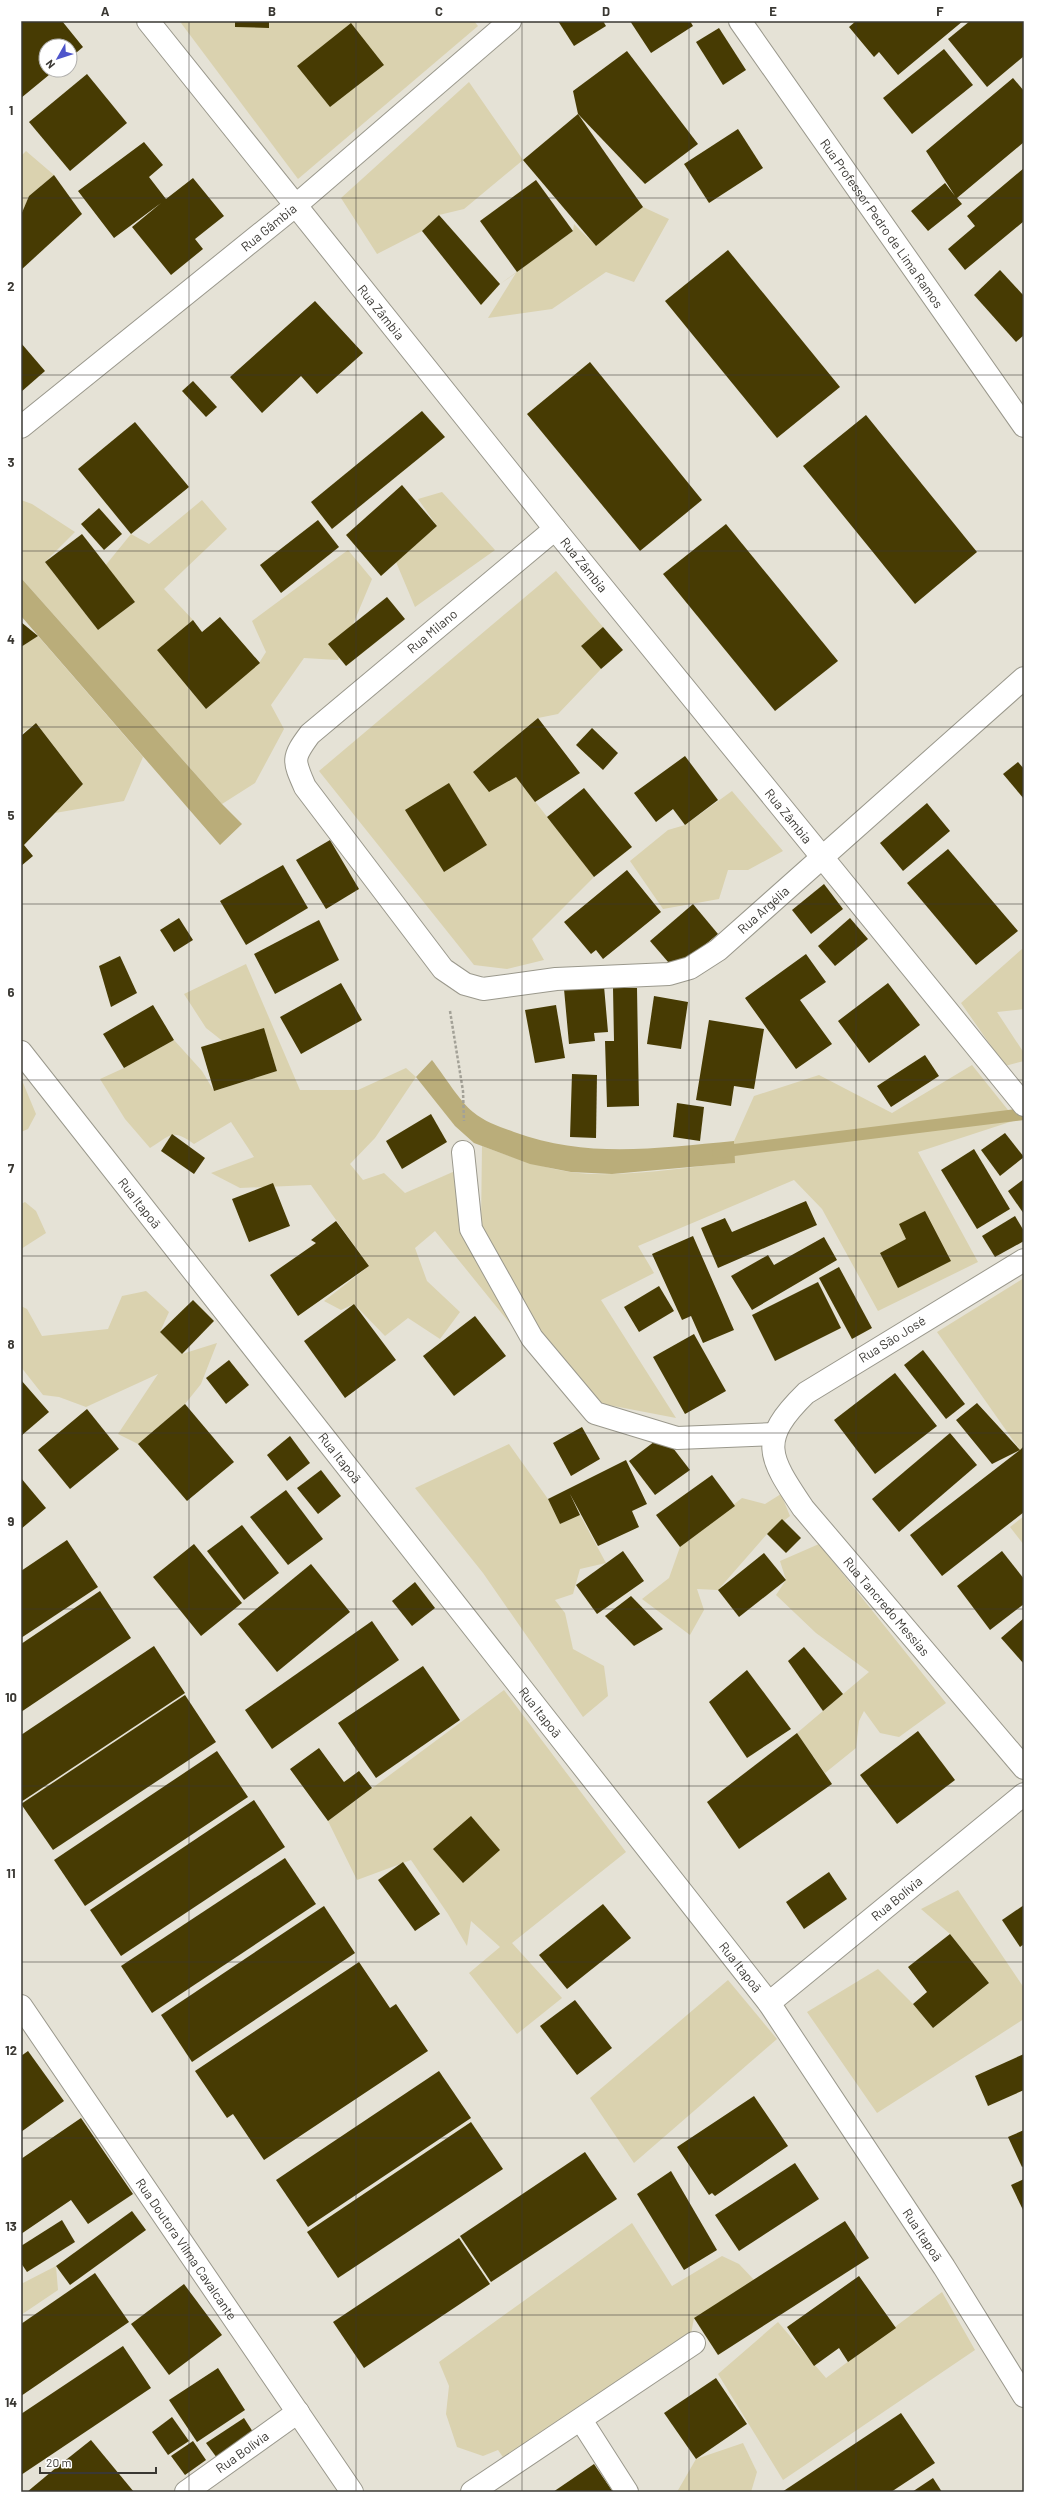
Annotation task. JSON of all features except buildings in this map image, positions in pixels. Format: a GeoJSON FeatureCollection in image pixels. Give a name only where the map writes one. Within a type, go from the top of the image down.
{"type":"FeatureCollection","features":[{"type":"Feature","properties":{"kind":"street","name":"Rua Zâmbia"},"geometry":{"type":"LineString","coordinates":[[148,21],[555,529],[1024,1105]]}},
{"type":"Feature","properties":{"kind":"street","name":"Rua Gâmbia"},"geometry":{"type":"LineString","coordinates":[[21,428],[295,206],[510,21]]}},
{"type":"Feature","properties":{"kind":"street","name":"Rua Professor Pedro de Lima Ramos"},"geometry":{"type":"LineString","coordinates":[[740,21],[1024,426]]}},
{"type":"Feature","properties":{"kind":"street","name":"Rua Milano"},"geometry":{"type":"LineString","coordinates":[[443,969],[305,788],[295,766],[297,751],[310,734],[555,529]]}},
{"type":"Feature","properties":{"kind":"street","name":"Rua Argélia"},"geometry":{"type":"LineString","coordinates":[[443,969],[465,984],[483,989],[556,979],[670,974],[690,968],[718,950],[1024,678]]}},
{"type":"Feature","properties":{"kind":"street","name":"Rua Itapoã"},"geometry":{"type":"LineString","coordinates":[[21,1052],[769,2003],[940,2261],[1024,2396]]}},
{"type":"Feature","properties":{"kind":"street"},"geometry":{"type":"LineString","coordinates":[[463,1152],[471,1229],[532,1338],[595,1413],[677,1438],[774,1434]]}},
{"type":"Feature","properties":{"kind":"street","name":"Rua São José"},"geometry":{"type":"LineString","coordinates":[[774,1434],[786,1413],[806,1393],[1024,1260]]}},
{"type":"Feature","properties":{"kind":"street","name":"Rua Tancredo Messias"},"geometry":{"type":"LineString","coordinates":[[774,1434],[773,1455],[785,1482],[803,1508],[1024,1768]]}},
{"type":"Feature","properties":{"kind":"street","name":"Rua Bolívia"},"geometry":{"type":"LineString","coordinates":[[769,2003],[1024,1794]]}},
{"type":"Feature","properties":{"kind":"street","name":"Rua Doutora Vilma Cavalcante"},"geometry":{"type":"LineString","coordinates":[[21,2006],[352,2492]]}},
{"type":"Feature","properties":{"kind":"street"},"geometry":{"type":"LineString","coordinates":[[472,2492],[694,2343]]}},
{"type":"Feature","properties":{"kind":"street","name":"Rua Bolívia"},"geometry":{"type":"LineString","coordinates":[[186,2492],[298,2412]]}},
{"type":"Feature","properties":{"kind":"street"},"geometry":{"type":"LineString","coordinates":[[581,2420],[627,2492]]}},
{"type":"Feature","properties":{"kind":"path"},"geometry":{"type":"LineString","coordinates":[[443,969],[463,1091]]}},
{"type":"Feature","properties":{"kind":"shaded area"},"geometry":{"type":"Polygon","coordinates":[[[183,21],[474,21],[478,26],[298,179],[181,23],[183,21]]]}},
{"type":"Feature","properties":{"kind":"shaded area"},"geometry":{"type":"Polygon","coordinates":[[[469,82],[523,160],[464,209],[439,215],[422,231],[377,254],[341,198],[469,82]]]}},
{"type":"Feature","properties":{"kind":"shaded area"},"geometry":{"type":"Polygon","coordinates":[[[26,151],[54,175],[29,196],[21,215],[21,156],[26,151]]]}},
{"type":"Feature","properties":{"kind":"shaded area"},"geometry":{"type":"Polygon","coordinates":[[[643,207],[669,219],[634,282],[606,272],[552,309],[488,318],[516,273],[500,284],[573,231],[574,224],[596,246],[643,207]]]}},
{"type":"Feature","properties":{"kind":"shaded area"},"geometry":{"type":"Polygon","coordinates":[[[442,492],[495,550],[415,607],[396,562],[437,526],[418,499],[442,492]]]}},
{"type":"Feature","properties":{"kind":"shaded area"},"geometry":{"type":"Polygon","coordinates":[[[21,500],[32,504],[75,532],[45,562],[98,630],[135,602],[105,566],[131,534],[149,544],[202,500],[227,529],[164,589],[193,620],[157,650],[206,709],[259,663],[266,652],[252,621],[348,550],[372,579],[338,660],[304,658],[271,705],[284,729],[255,783],[222,804],[21,578],[21,500]]]}},
{"type":"Feature","properties":{"kind":"shaded area"},"geometry":{"type":"Polygon","coordinates":[[[556,571],[603,627],[581,646],[601,669],[558,714],[538,718],[473,772],[488,791],[516,777],[594,877],[532,939],[544,960],[507,969],[474,965],[319,771],[556,571]]]}},
{"type":"Feature","properties":{"kind":"shaded area"},"geometry":{"type":"Polygon","coordinates":[[[21,578],[222,804],[242,824],[220,845],[21,616],[21,578]]]}},
{"type":"Feature","properties":{"kind":"shaded area"},"geometry":{"type":"Polygon","coordinates":[[[38,636],[143,757],[124,801],[55,813],[83,784],[36,723],[21,734],[21,647],[38,636]]]}},
{"type":"Feature","properties":{"kind":"shaded area"},"geometry":{"type":"Polygon","coordinates":[[[732,791],[783,851],[748,870],[728,870],[719,899],[663,909],[630,861],[668,830],[685,825],[732,791]]]}},
{"type":"Feature","properties":{"kind":"shaded area"},"geometry":{"type":"Polygon","coordinates":[[[1022,949],[1024,950],[1024,1009],[997,1012],[1024,1053],[1024,1061],[1005,1066],[961,1003],[1022,949]]]}},
{"type":"Feature","properties":{"kind":"shaded area"},"geometry":{"type":"Polygon","coordinates":[[[246,964],[300,1090],[358,1090],[406,1068],[416,1077],[375,1138],[350,1164],[363,1180],[384,1173],[405,1193],[455,1171],[517,1332],[435,1231],[415,1248],[427,1281],[460,1312],[440,1339],[408,1318],[385,1336],[354,1304],[341,1310],[324,1301],[369,1266],[311,1185],[240,1188],[211,1173],[254,1157],[231,1122],[194,1144],[181,1136],[172,1135],[150,1148],[125,1119],[100,1079],[124,1068],[174,1040],[202,1071],[214,1091],[277,1071],[264,1029],[225,1043],[206,1028],[184,994],[246,964]]]}},
{"type":"Feature","properties":{"kind":"shaded area"},"geometry":{"type":"Polygon","coordinates":[[[432,1060],[468,1108],[478,1116],[514,1132],[569,1146],[596,1149],[650,1148],[734,1141],[735,1163],[612,1174],[571,1172],[530,1164],[474,1143],[455,1126],[416,1077],[432,1060]]]}},
{"type":"Feature","properties":{"kind":"shaded area"},"geometry":{"type":"Polygon","coordinates":[[[972,1065],[1016,1120],[918,1152],[978,1262],[878,1311],[822,1209],[794,1180],[638,1246],[654,1273],[601,1300],[676,1418],[598,1403],[539,1329],[481,1225],[482,1146],[514,1158],[547,1167],[570,1172],[590,1174],[652,1172],[734,1163],[734,1141],[754,1096],[819,1075],[892,1113],[972,1065]]]}},
{"type":"Feature","properties":{"kind":"shaded area"},"geometry":{"type":"Polygon","coordinates":[[[21,1078],[36,1114],[28,1129],[21,1132],[21,1078]]]}},
{"type":"Feature","properties":{"kind":"shaded area"},"geometry":{"type":"Polygon","coordinates":[[[25,1202],[36,1211],[46,1233],[21,1249],[21,1204],[25,1202]]]}},
{"type":"Feature","properties":{"kind":"shaded area"},"geometry":{"type":"Polygon","coordinates":[[[1024,1278],[1024,1446],[1020,1450],[937,1332],[1024,1278]]]}},
{"type":"Feature","properties":{"kind":"shaded area"},"geometry":{"type":"Polygon","coordinates":[[[146,1291],[169,1312],[160,1332],[182,1354],[217,1343],[201,1384],[185,1404],[138,1444],[118,1434],[158,1374],[86,1407],[59,1397],[43,1395],[21,1367],[21,1306],[27,1309],[42,1336],[108,1329],[122,1296],[146,1291]]]}},
{"type":"Feature","properties":{"kind":"shaded area"},"geometry":{"type":"Polygon","coordinates":[[[509,1444],[548,1499],[560,1524],[580,1515],[606,1563],[580,1569],[573,1594],[555,1600],[565,1613],[573,1649],[604,1666],[608,1696],[583,1717],[483,1573],[415,1488],[509,1444]]]}},
{"type":"Feature","properties":{"kind":"shaded area"},"geometry":{"type":"Polygon","coordinates":[[[781,1494],[790,1516],[767,1534],[718,1590],[697,1589],[704,1610],[690,1635],[642,1599],[669,1578],[680,1547],[742,1498],[765,1504],[781,1494]]]}},
{"type":"Feature","properties":{"kind":"shaded area"},"geometry":{"type":"Polygon","coordinates":[[[1024,1516],[1024,1545],[1010,1527],[1024,1516]]]}},
{"type":"Feature","properties":{"kind":"shaded area"},"geometry":{"type":"Polygon","coordinates":[[[819,1544],[946,1703],[899,1737],[880,1733],[864,1711],[859,1721],[856,1748],[825,1773],[797,1733],[869,1672],[816,1633],[776,1595],[786,1580],[780,1561],[819,1544]]]}},
{"type":"Feature","properties":{"kind":"shaded area"},"geometry":{"type":"Polygon","coordinates":[[[504,1690],[626,1852],[512,1943],[562,1998],[517,2034],[469,1973],[500,1947],[471,1921],[467,1946],[448,1914],[411,1860],[357,1880],[328,1821],[504,1690]]]}},
{"type":"Feature","properties":{"kind":"shaded area"},"geometry":{"type":"Polygon","coordinates":[[[958,1890],[1024,1988],[1024,2019],[877,2113],[807,2012],[878,1969],[913,2004],[933,2028],[989,1983],[950,1934],[921,1909],[958,1890]]]}},
{"type":"Feature","properties":{"kind":"shaded area"},"geometry":{"type":"Polygon","coordinates":[[[728,1980],[777,2039],[634,2163],[590,2098],[728,1980]]]}},
{"type":"Feature","properties":{"kind":"shaded area"},"geometry":{"type":"Polygon","coordinates":[[[632,2223],[672,2286],[722,2256],[739,2264],[757,2283],[694,2318],[691,2334],[505,2460],[498,2450],[483,2456],[457,2447],[446,2414],[449,2386],[439,2362],[632,2223]]]}},
{"type":"Feature","properties":{"kind":"shaded area"},"geometry":{"type":"Polygon","coordinates":[[[56,2266],[58,2290],[21,2315],[21,2280],[23,2283],[56,2266]]]}},
{"type":"Feature","properties":{"kind":"shaded area"},"geometry":{"type":"Polygon","coordinates":[[[942,2292],[975,2350],[783,2480],[718,2374],[778,2322],[826,2378],[942,2292]]]}},
{"type":"Feature","properties":{"kind":"shaded area"},"geometry":{"type":"Polygon","coordinates":[[[743,2443],[757,2472],[751,2492],[677,2492],[696,2459],[743,2443]]]}},
{"type":"Feature","properties":{"kind":"waterway"},"geometry":{"type":"LineString","coordinates":[[718,1152],[1024,1114]]}}]}
